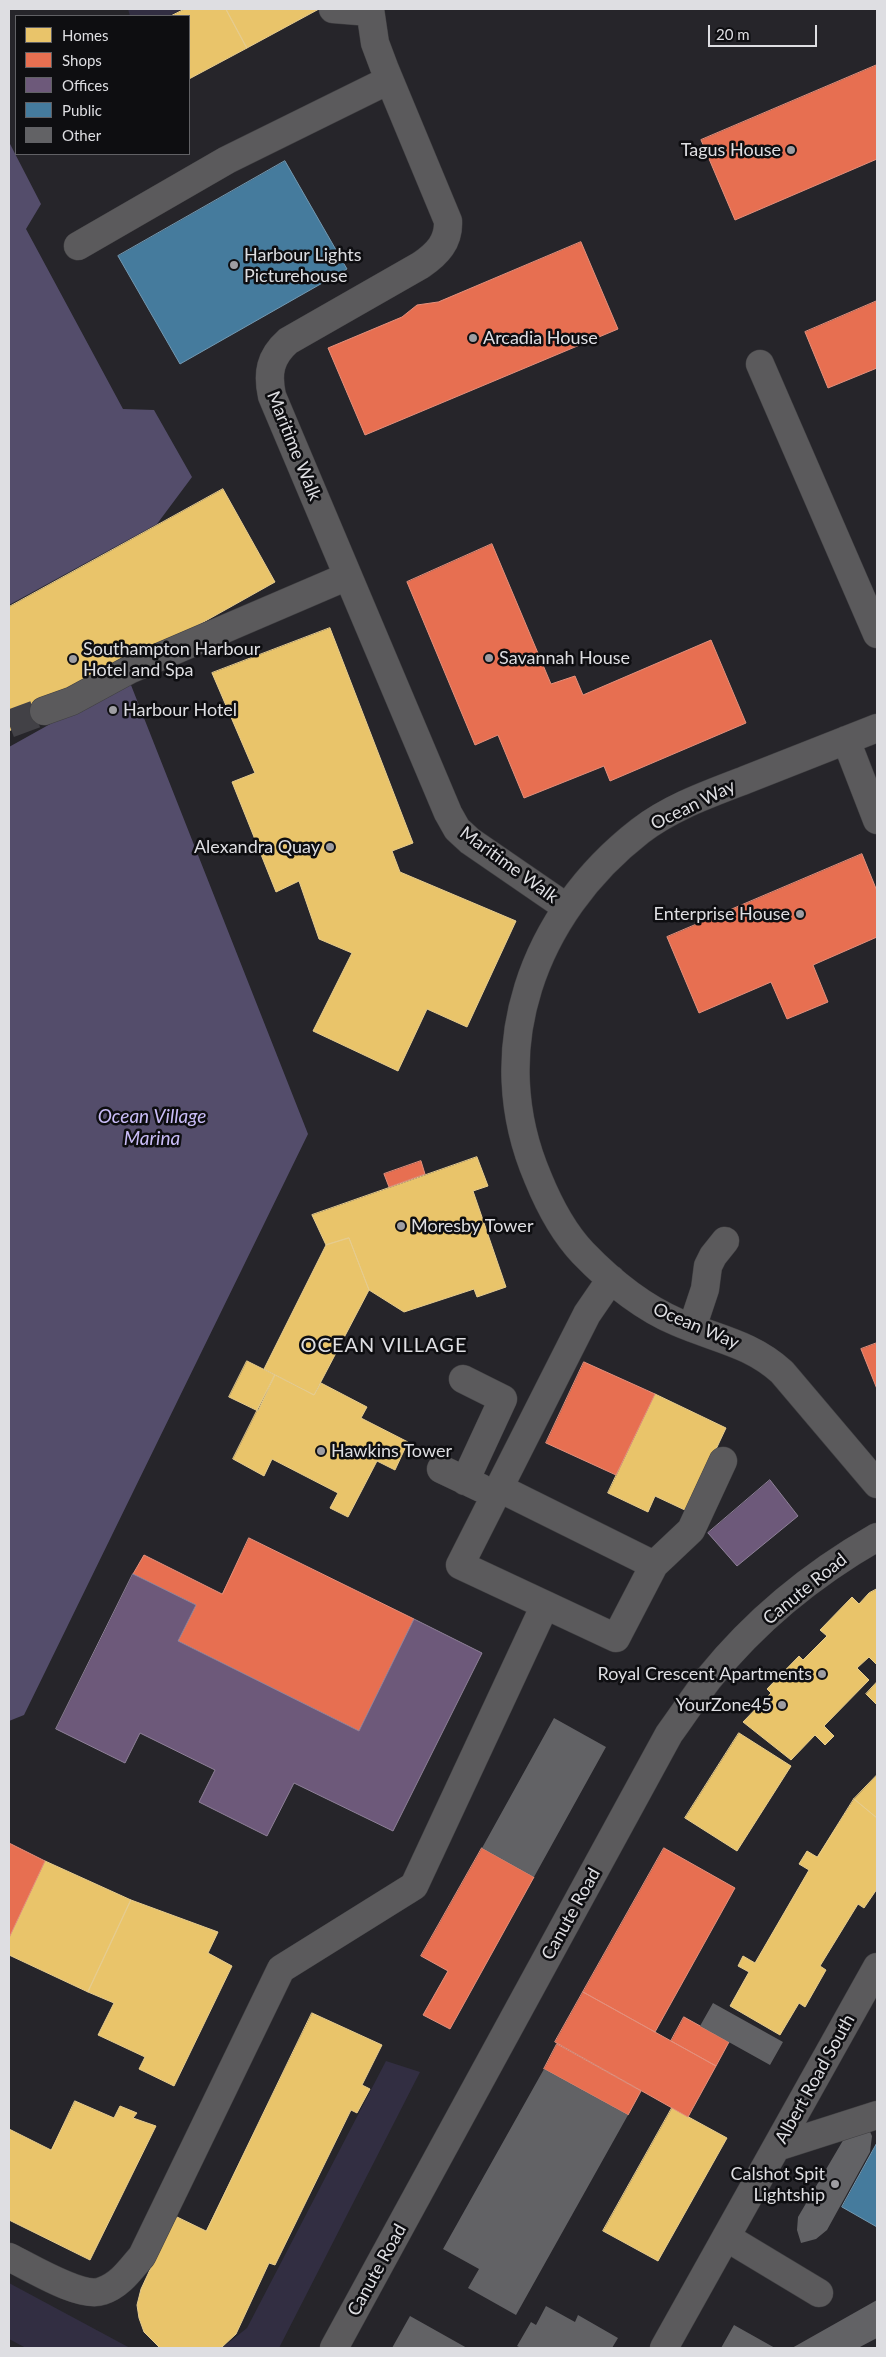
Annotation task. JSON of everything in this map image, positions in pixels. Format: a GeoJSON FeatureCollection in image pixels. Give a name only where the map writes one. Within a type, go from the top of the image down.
{"type":"FeatureCollection","features":[{"type":"Feature","properties":{"kind":"street"},"geometry":{"type":"LineString","coordinates":[[333,9],[370,10]]}},
{"type":"Feature","properties":{"kind":"street","name":"Maritime Walk"},"geometry":{"type":"LineString","coordinates":[[370,10],[376,44],[389,80],[445,211],[448,229],[446,239],[432,257],[421,265],[288,341],[279,349],[269,370],[272,396],[448,813],[457,829],[470,841],[566,907]]}},
{"type":"Feature","properties":{"kind":"street"},"geometry":{"type":"LineString","coordinates":[[78,246],[227,160],[389,80]]}},
{"type":"Feature","properties":{"kind":"street"},"geometry":{"type":"LineString","coordinates":[[760,364],[877,634]]}},
{"type":"Feature","properties":{"kind":"street"},"geometry":{"type":"LineString","coordinates":[[44,711],[72,701],[129,670],[348,576]]}},
{"type":"Feature","properties":{"kind":"street","name":"Ocean Way"},"geometry":{"type":"LineString","coordinates":[[877,728],[664,814],[640,830],[596,870],[566,907],[540,952],[524,1000],[516,1055],[518,1114],[533,1168],[556,1216],[583,1253],[611,1279],[656,1312],[692,1328],[742,1345],[770,1362],[782,1372],[877,1484]]}},
{"type":"Feature","properties":{"kind":"street"},"geometry":{"type":"LineString","coordinates":[[846,740],[877,820]]}},
{"type":"Feature","properties":{"kind":"street"},"geometry":{"type":"LineString","coordinates":[[692,1328],[705,1289],[708,1266],[713,1256],[726,1241]]}},
{"type":"Feature","properties":{"kind":"street"},"geometry":{"type":"LineString","coordinates":[[611,1279],[587,1314],[460,1565],[616,1638],[654,1565],[690,1530],[723,1461]]}},
{"type":"Feature","properties":{"kind":"street"},"geometry":{"type":"LineString","coordinates":[[463,1379],[503,1399],[465,1481]]}},
{"type":"Feature","properties":{"kind":"street"},"geometry":{"type":"LineString","coordinates":[[441,1469],[465,1481],[498,1491],[654,1565]]}},
{"type":"Feature","properties":{"kind":"street","name":"Canute Road"},"geometry":{"type":"LineString","coordinates":[[334,2348],[670,1734],[710,1678],[755,1630],[798,1590],[849,1553],[877,1537]]}},
{"type":"Feature","properties":{"kind":"street"},"geometry":{"type":"LineString","coordinates":[[9,2257],[83,2292],[101,2292],[122,2280],[142,2256],[281,1969],[414,1886],[545,1605]]}},
{"type":"Feature","properties":{"kind":"street","name":"Albert Road South"},"geometry":{"type":"LineString","coordinates":[[664,2348],[776,2147],[875,1980]]}},
{"type":"Feature","properties":{"kind":"street"},"geometry":{"type":"LineString","coordinates":[[776,2147],[877,2115]]}},
{"type":"Feature","properties":{"kind":"street"},"geometry":{"type":"LineString","coordinates":[[726,2237],[819,2293]]}},
{"type":"Feature","properties":{"kind":"shaded area"},"geometry":{"type":"Polygon","coordinates":[[[128,9],[182,9],[171,15],[130,15],[128,9]]]}},
{"type":"Feature","properties":{"kind":"shaded area"},"geometry":{"type":"Polygon","coordinates":[[[386,2061],[420,2072],[279,2348],[222,2348],[247,2328],[386,2061]]]}},
{"type":"Feature","properties":{"kind":"shaded area"},"geometry":{"type":"Polygon","coordinates":[[[9,2283],[130,2348],[26,2348],[9,2339],[9,2283]]]}},
{"type":"Feature","properties":{"kind":"water"},"geometry":{"type":"Polygon","coordinates":[[[9,142],[41,204],[26,229],[123,409],[154,410],[192,477],[157,524],[9,605],[9,142]]]}},
{"type":"Feature","properties":{"kind":"water","name":"Ocean Village Marina"},"geometry":{"type":"Polygon","coordinates":[[[129,680],[308,1134],[24,1715],[9,1721],[9,747],[129,680]]]}},
{"type":"Feature","properties":{"kind":"building: Homes"},"geometry":{"type":"Polygon","coordinates":[[[185,9],[226,9],[247,48],[190,78],[190,15],[173,15],[185,9]]]}},
{"type":"Feature","properties":{"kind":"building: Homes"},"geometry":{"type":"Polygon","coordinates":[[[226,9],[319,9],[247,48],[226,9]]]}},
{"type":"Feature","properties":{"kind":"building: Homes","name":"Southampton Harbour Hotel and Spa"},"geometry":{"type":"Polygon","coordinates":[[[223,489],[275,582],[9,731],[9,607],[223,489]]]}},
{"type":"Feature","properties":{"kind":"building: Homes","name":"Alexandra Quay"},"geometry":{"type":"Polygon","coordinates":[[[330,628],[413,843],[392,851],[400,872],[516,921],[467,1027],[427,1009],[398,1071],[313,1031],[352,953],[319,939],[299,881],[276,892],[232,782],[255,773],[212,673],[330,628]]]}},
{"type":"Feature","properties":{"kind":"building: Homes","name":"Moresby Tower"},"geometry":{"type":"Polygon","coordinates":[[[477,1157],[488,1186],[473,1191],[506,1287],[477,1297],[474,1289],[404,1312],[369,1290],[349,1238],[326,1245],[312,1215],[477,1157]]]}},
{"type":"Feature","properties":{"kind":"building: Homes"},"geometry":{"type":"Polygon","coordinates":[[[349,1238],[369,1290],[314,1395],[264,1369],[326,1245],[349,1238]]]}},
{"type":"Feature","properties":{"kind":"building: Homes"},"geometry":{"type":"Polygon","coordinates":[[[247,1361],[275,1375],[258,1411],[229,1397],[247,1361]]]}},
{"type":"Feature","properties":{"kind":"building: Homes","name":"Hawkins Tower"},"geometry":{"type":"Polygon","coordinates":[[[275,1375],[314,1395],[321,1383],[367,1407],[361,1418],[408,1442],[395,1470],[377,1461],[348,1517],[330,1508],[338,1493],[272,1459],[264,1476],[233,1459],[275,1375]]]}},
{"type":"Feature","properties":{"kind":"building: Homes"},"geometry":{"type":"Polygon","coordinates":[[[655,1394],[726,1428],[687,1511],[655,1496],[648,1512],[608,1493],[655,1394]]]}},
{"type":"Feature","properties":{"kind":"building: Homes","name":"Royal Crescent Apartments"},"geometry":{"type":"Polygon","coordinates":[[[877,1589],[877,1665],[869,1657],[857,1668],[869,1680],[824,1726],[834,1736],[825,1745],[815,1735],[791,1760],[743,1722],[771,1693],[767,1689],[799,1656],[803,1660],[827,1636],[820,1630],[852,1597],[859,1604],[869,1593],[877,1589]]]}},
{"type":"Feature","properties":{"kind":"building: Homes"},"geometry":{"type":"Polygon","coordinates":[[[877,1682],[877,1705],[866,1694],[877,1682]]]}},
{"type":"Feature","properties":{"kind":"building: Homes"},"geometry":{"type":"Polygon","coordinates":[[[739,1733],[791,1766],[737,1851],[685,1818],[739,1733]]]}},
{"type":"Feature","properties":{"kind":"building: Homes"},"geometry":{"type":"Polygon","coordinates":[[[877,1775],[877,1818],[854,1799],[877,1775]]]}},
{"type":"Feature","properties":{"kind":"building: Homes"},"geometry":{"type":"Polygon","coordinates":[[[854,1799],[877,1818],[877,1889],[864,1908],[858,1904],[820,1966],[826,1970],[805,2007],[799,2003],[780,2035],[730,2006],[749,1972],[738,1966],[743,1956],[755,1963],[809,1870],[799,1864],[807,1851],[817,1857],[854,1799]]]}},
{"type":"Feature","properties":{"kind":"building: Homes"},"geometry":{"type":"Polygon","coordinates":[[[45,1861],[131,1900],[88,1992],[9,1955],[9,1938],[45,1861]]]}},
{"type":"Feature","properties":{"kind":"building: Homes"},"geometry":{"type":"Polygon","coordinates":[[[131,1900],[218,1932],[208,1953],[232,1966],[174,2086],[139,2069],[145,2057],[98,2035],[114,2003],[88,1992],[131,1900]]]}},
{"type":"Feature","properties":{"kind":"building: Homes"},"geometry":{"type":"Polygon","coordinates":[[[312,2013],[382,2045],[362,2085],[370,2089],[357,2113],[351,2110],[275,2265],[269,2263],[236,2334],[221,2348],[160,2348],[144,2332],[139,2318],[137,2305],[141,2289],[175,2216],[206,2231],[312,2013]]]}},
{"type":"Feature","properties":{"kind":"building: Homes"},"geometry":{"type":"Polygon","coordinates":[[[75,2101],[114,2118],[120,2106],[137,2113],[133,2118],[156,2126],[90,2260],[9,2220],[9,2129],[51,2150],[75,2101]]]}},
{"type":"Feature","properties":{"kind":"building: Homes"},"geometry":{"type":"Polygon","coordinates":[[[672,2108],[727,2138],[658,2261],[603,2231],[672,2108]]]}},
{"type":"Feature","properties":{"kind":"building: Shops","name":"Tagus House"},"geometry":{"type":"Polygon","coordinates":[[[877,65],[877,159],[735,220],[701,140],[877,65]]]}},
{"type":"Feature","properties":{"kind":"building: Shops","name":"Arcadia House"},"geometry":{"type":"Polygon","coordinates":[[[581,242],[618,329],[365,435],[328,348],[402,317],[417,305],[438,302],[581,242]]]}},
{"type":"Feature","properties":{"kind":"building: Shops"},"geometry":{"type":"Polygon","coordinates":[[[877,301],[877,368],[828,388],[805,332],[877,301]]]}},
{"type":"Feature","properties":{"kind":"building: Shops","name":"Savannah House"},"geometry":{"type":"Polygon","coordinates":[[[492,544],[551,684],[575,676],[583,695],[711,640],[746,723],[610,781],[604,766],[524,798],[498,735],[475,745],[407,582],[492,544]]]}},
{"type":"Feature","properties":{"kind":"building: Shops","name":"Enterprise House"},"geometry":{"type":"Polygon","coordinates":[[[862,854],[877,891],[877,937],[813,965],[828,1002],[787,1019],[771,982],[699,1013],[667,937],[862,854]]]}},
{"type":"Feature","properties":{"kind":"building: Shops"},"geometry":{"type":"Polygon","coordinates":[[[421,1161],[425,1174],[389,1187],[384,1174],[421,1161]]]}},
{"type":"Feature","properties":{"kind":"building: Shops"},"geometry":{"type":"Polygon","coordinates":[[[877,1343],[877,1389],[861,1349],[877,1343]]]}},
{"type":"Feature","properties":{"kind":"building: Shops"},"geometry":{"type":"Polygon","coordinates":[[[584,1362],[655,1394],[616,1475],[546,1443],[584,1362]]]}},
{"type":"Feature","properties":{"kind":"building: Shops"},"geometry":{"type":"Polygon","coordinates":[[[249,1538],[414,1619],[359,1731],[178,1641],[196,1605],[133,1574],[144,1555],[222,1594],[249,1538]]]}},
{"type":"Feature","properties":{"kind":"building: Shops"},"geometry":{"type":"Polygon","coordinates":[[[9,1843],[45,1861],[9,1938],[9,1843]]]}},
{"type":"Feature","properties":{"kind":"building: Shops"},"geometry":{"type":"Polygon","coordinates":[[[482,1848],[534,1877],[450,2029],[423,2015],[448,1971],[421,1956],[482,1848]]]}},
{"type":"Feature","properties":{"kind":"building: Shops"},"geometry":{"type":"Polygon","coordinates":[[[664,1848],[735,1888],[655,2032],[583,1992],[664,1848]]]}},
{"type":"Feature","properties":{"kind":"building: Shops"},"geometry":{"type":"Polygon","coordinates":[[[583,1992],[716,2066],[688,2117],[555,2042],[583,1992]]]}},
{"type":"Feature","properties":{"kind":"building: Shops"},"geometry":{"type":"Polygon","coordinates":[[[684,2017],[729,2042],[716,2066],[671,2041],[684,2017]]]}},
{"type":"Feature","properties":{"kind":"building: Shops"},"geometry":{"type":"Polygon","coordinates":[[[557,2044],[641,2091],[628,2115],[544,2069],[557,2044]]]}},
{"type":"Feature","properties":{"kind":"building: Offices"},"geometry":{"type":"Polygon","coordinates":[[[770,1480],[798,1516],[737,1566],[708,1533],[770,1480]]]}},
{"type":"Feature","properties":{"kind":"building: Offices"},"geometry":{"type":"Polygon","coordinates":[[[133,1574],[196,1605],[178,1641],[359,1731],[414,1619],[482,1653],[393,1831],[294,1783],[267,1836],[199,1802],[215,1770],[140,1733],[125,1763],[56,1729],[133,1574]]]}},
{"type":"Feature","properties":{"kind":"building: Public","name":"Harbour Lights Picturehouse"},"geometry":{"type":"Polygon","coordinates":[[[285,161],[347,269],[180,364],[118,256],[285,161]]]}},
{"type":"Feature","properties":{"kind":"building: Public"},"geometry":{"type":"Polygon","coordinates":[[[877,2143],[877,2227],[842,2207],[877,2143]]]}},
{"type":"Feature","properties":{"kind":"building: Other"},"geometry":{"type":"Polygon","coordinates":[[[554,1718],[606,1747],[534,1877],[482,1848],[554,1718]]]}},
{"type":"Feature","properties":{"kind":"building: Other"},"geometry":{"type":"Polygon","coordinates":[[[713,2003],[783,2042],[770,2065],[700,2026],[713,2003]]]}},
{"type":"Feature","properties":{"kind":"building: Other"},"geometry":{"type":"Polygon","coordinates":[[[544,2069],[628,2115],[516,2315],[468,2288],[479,2269],[443,2249],[544,2069]]]}},
{"type":"Feature","properties":{"kind":"building: Other","name":"Calshot Spit Lightship"},"geometry":{"type":"Polygon","coordinates":[[[866,2123],[872,2136],[870,2152],[827,2230],[816,2239],[801,2243],[797,2230],[798,2217],[845,2137],[866,2123]]]}},
{"type":"Feature","properties":{"kind":"building: Other"},"geometry":{"type":"Polygon","coordinates":[[[877,2300],[877,2338],[858,2348],[792,2348],[877,2300]]]}},
{"type":"Feature","properties":{"kind":"building: Other"},"geometry":{"type":"Polygon","coordinates":[[[546,2306],[575,2322],[578,2315],[618,2338],[612,2348],[521,2348],[517,2346],[531,2322],[536,2325],[546,2306]]]}},
{"type":"Feature","properties":{"kind":"building: Other"},"geometry":{"type":"Polygon","coordinates":[[[410,2316],[467,2348],[392,2348],[410,2316]]]}},
{"type":"Feature","properties":{"kind":"building: Other"},"geometry":{"type":"Polygon","coordinates":[[[734,2325],[775,2348],[721,2348],[734,2325]]]}},
{"type":"Feature","properties":{"kind":"tunnel"},"geometry":{"type":"LineString","coordinates":[[9,724],[44,711]]}},
{"type":"Feature","properties":{"kind":"place","name":"Tagus House"},"geometry":{"type":"Point","coordinates":[791,150]}},
{"type":"Feature","properties":{"kind":"place","name":"Harbour Lights Picturehouse"},"geometry":{"type":"Point","coordinates":[234,265]}},
{"type":"Feature","properties":{"kind":"place","name":"Arcadia House"},"geometry":{"type":"Point","coordinates":[473,338]}},
{"type":"Feature","properties":{"kind":"place","name":"Savannah House"},"geometry":{"type":"Point","coordinates":[489,658]}},
{"type":"Feature","properties":{"kind":"place","name":"Southampton Harbour Hotel and Spa"},"geometry":{"type":"Point","coordinates":[73,659]}},
{"type":"Feature","properties":{"kind":"place","name":"Harbour Hotel"},"geometry":{"type":"Point","coordinates":[113,710]}},
{"type":"Feature","properties":{"kind":"place","name":"Alexandra Quay"},"geometry":{"type":"Point","coordinates":[330,847]}},
{"type":"Feature","properties":{"kind":"place","name":"Enterprise House"},"geometry":{"type":"Point","coordinates":[800,914]}},
{"type":"Feature","properties":{"kind":"place","name":"Moresby Tower"},"geometry":{"type":"Point","coordinates":[401,1226]}},
{"type":"Feature","properties":{"kind":"place","name":"Hawkins Tower"},"geometry":{"type":"Point","coordinates":[321,1451]}},
{"type":"Feature","properties":{"kind":"place","name":"Royal Crescent Apartments"},"geometry":{"type":"Point","coordinates":[822,1674]}},
{"type":"Feature","properties":{"kind":"place","name":"YourZone45"},"geometry":{"type":"Point","coordinates":[782,1705]}},
{"type":"Feature","properties":{"kind":"place","name":"Calshot Spit Lightship"},"geometry":{"type":"Point","coordinates":[835,2184]}},
{"type":"Feature","properties":{"kind":"district","name":"OCEAN VILLAGE"},"geometry":{"type":"Point","coordinates":[384,1346]}}]}
